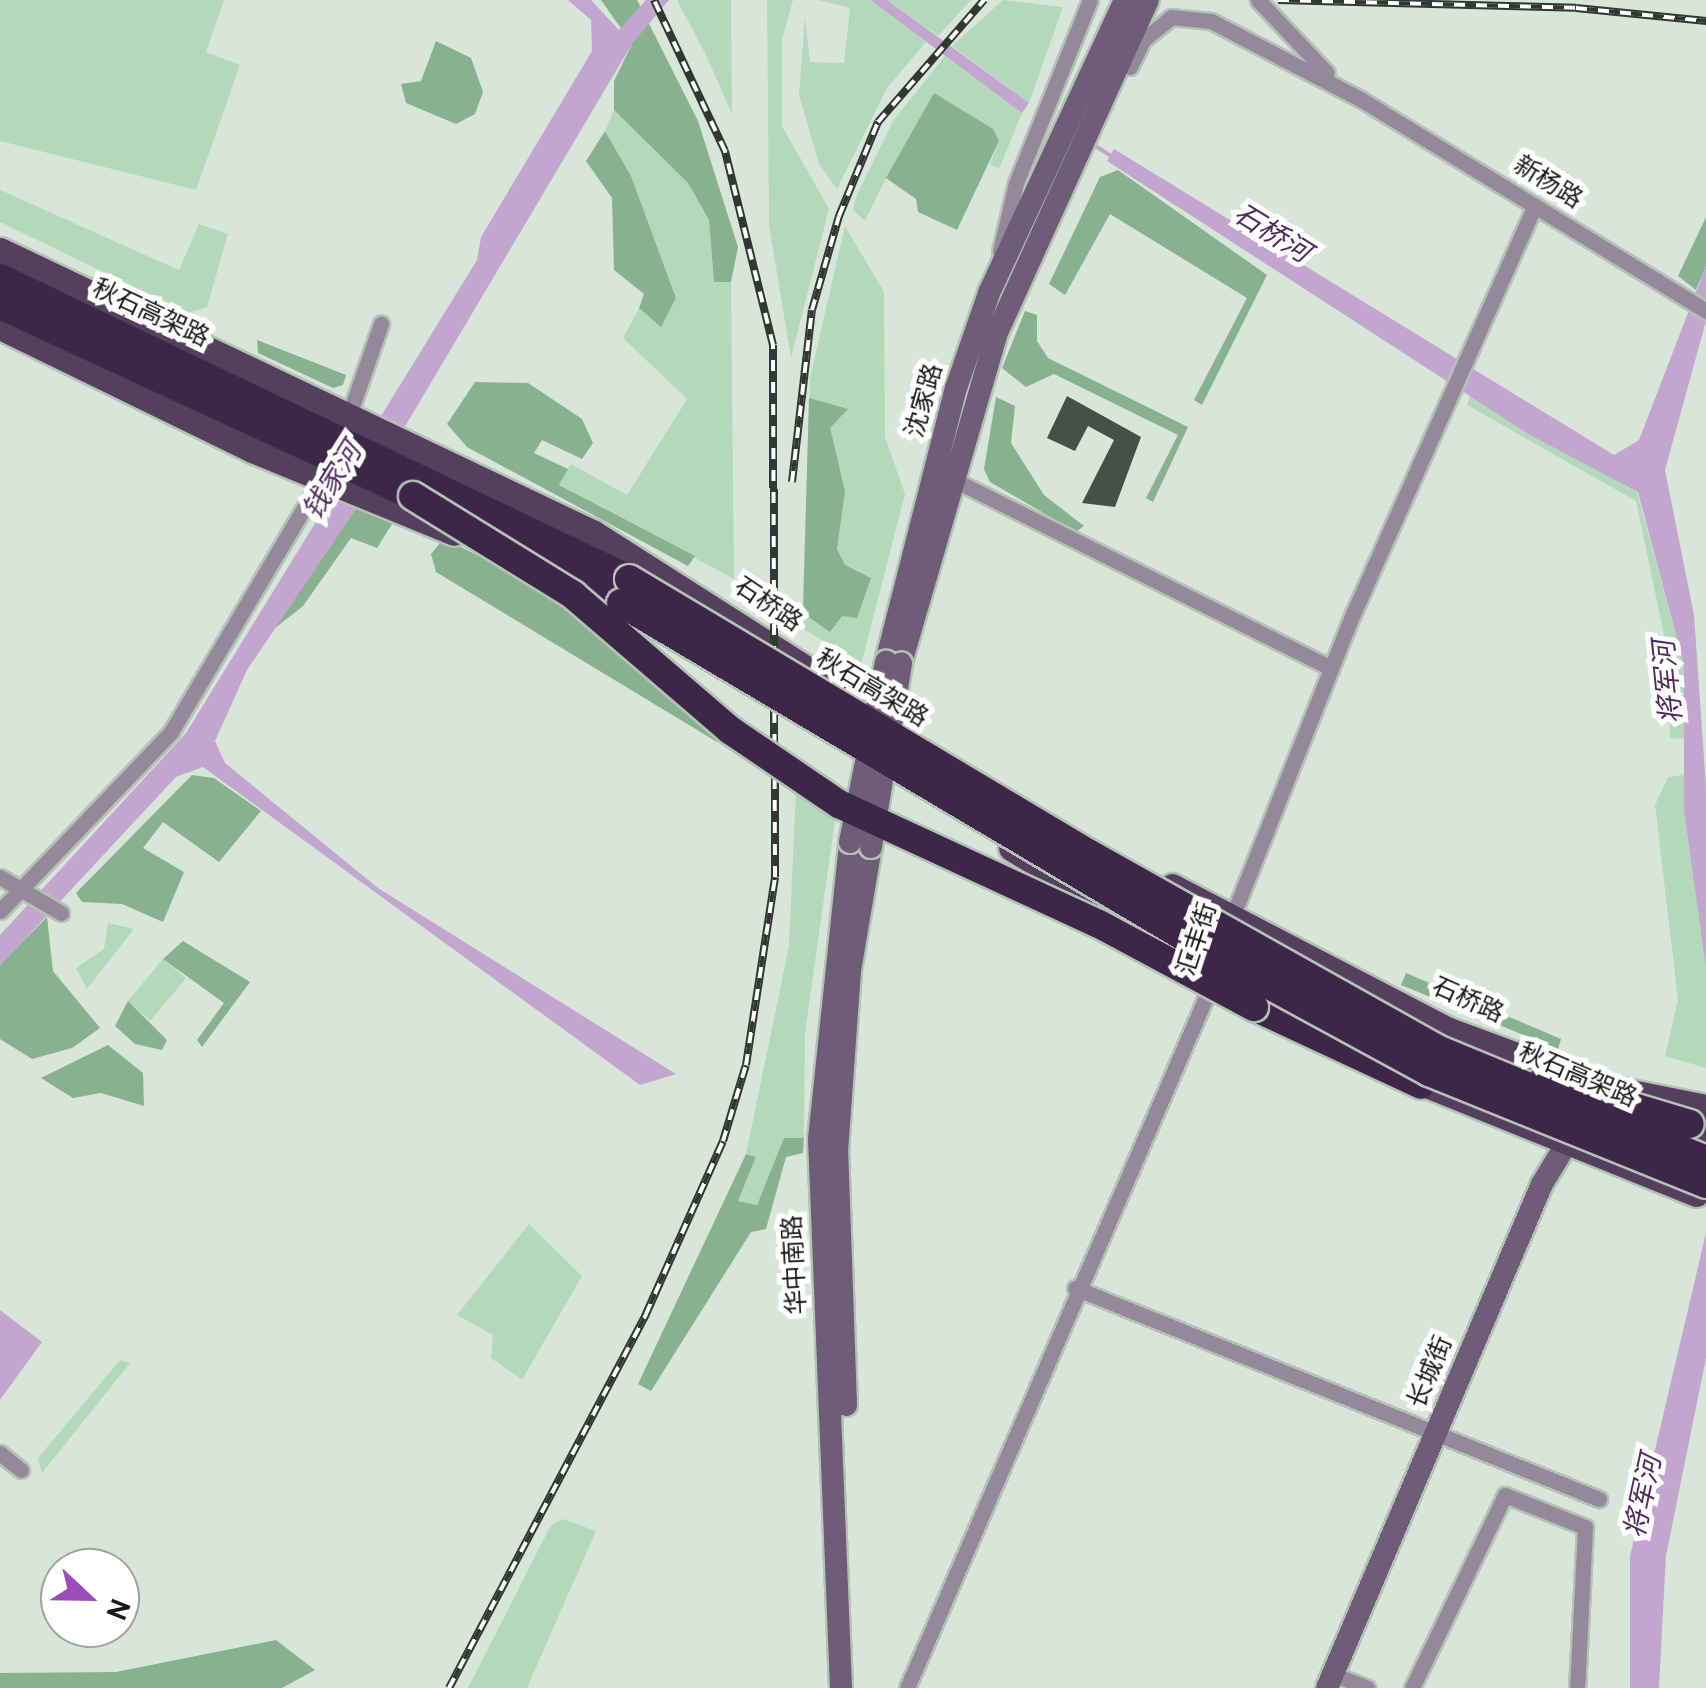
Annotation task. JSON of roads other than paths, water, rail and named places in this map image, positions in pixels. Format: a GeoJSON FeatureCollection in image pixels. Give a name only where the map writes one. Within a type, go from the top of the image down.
{"type":"FeatureCollection","features":[{"type":"Feature","properties":{"kind":"highway","name":"秋石高架路"},"geometry":{"type":"LineString","coordinates":[[0,278],[605,565],[1088,854],[1437,1050],[1706,1160]]}},
{"type":"Feature","properties":{"kind":"highway"},"geometry":{"type":"LineString","coordinates":[[0,306],[414,496],[599,590],[1223,960],[1428,1072],[1702,1194]]}},
{"type":"Feature","properties":{"kind":"highway"},"geometry":{"type":"LineString","coordinates":[[414,496],[573,595],[730,730],[838,804],[1100,924],[1254,1007],[1422,1085]]}},
{"type":"Feature","properties":{"kind":"highway"},"geometry":{"type":"LineString","coordinates":[[1437,1050],[1702,1121]]}},
{"type":"Feature","properties":{"kind":"main road","name":"沈家路"},"geometry":{"type":"LineString","coordinates":[[945,476],[1038,231],[1071,132],[1125,0]]}},
{"type":"Feature","properties":{"kind":"main road","name":"沈家路"},"geometry":{"type":"LineString","coordinates":[[860,844],[894,662],[989,294],[1071,132],[1148,0]]}},
{"type":"Feature","properties":{"kind":"main road","name":"石桥路"},"geometry":{"type":"LineString","coordinates":[[0,250],[412,450],[594,533],[847,694],[1231,916],[1449,1030],[1702,1121]]}},
{"type":"Feature","properties":{"kind":"main road"},"geometry":{"type":"LineString","coordinates":[[0,327],[637,623],[1217,972],[1422,1085],[1566,1146],[1702,1194]]}},
{"type":"Feature","properties":{"kind":"main road","name":"华中南路"},"geometry":{"type":"LineString","coordinates":[[841,1688],[818,1139],[860,844]]}},
{"type":"Feature","properties":{"kind":"main road","name":"华中南路"},"geometry":{"type":"LineString","coordinates":[[852,1688],[836,1152],[860,844]]}},
{"type":"Feature","properties":{"kind":"main road","name":"长城街"},"geometry":{"type":"LineString","coordinates":[[1330,1681],[1437,1431],[1566,1146],[1602,1086]]}},
{"type":"Feature","properties":{"kind":"street"},"geometry":{"type":"LineString","coordinates":[[1071,132],[1090,0]]}},
{"type":"Feature","properties":{"kind":"street"},"geometry":{"type":"LineString","coordinates":[[1258,0],[1304,56],[1362,100]]}},
{"type":"Feature","properties":{"kind":"street"},"geometry":{"type":"LineString","coordinates":[[1071,132],[1143,40],[1171,17],[1211,21],[1362,100]]}},
{"type":"Feature","properties":{"kind":"street","name":"新杨路"},"geometry":{"type":"LineString","coordinates":[[1362,100],[1706,312]]}},
{"type":"Feature","properties":{"kind":"street","name":"汇丰街"},"geometry":{"type":"LineString","coordinates":[[907,1688],[1075,1288],[1217,972],[1231,916],[1331,668],[1536,206]]}},
{"type":"Feature","properties":{"kind":"street"},"geometry":{"type":"LineString","coordinates":[[353,421],[381,324]]}},
{"type":"Feature","properties":{"kind":"street"},"geometry":{"type":"LineString","coordinates":[[945,476],[1331,668]]}},
{"type":"Feature","properties":{"kind":"street"},"geometry":{"type":"LineString","coordinates":[[0,911],[171,732],[326,479]]}},
{"type":"Feature","properties":{"kind":"street"},"geometry":{"type":"LineString","coordinates":[[0,877],[61,914]]}},
{"type":"Feature","properties":{"kind":"street"},"geometry":{"type":"LineString","coordinates":[[1075,1288],[1600,1499]]}},
{"type":"Feature","properties":{"kind":"street"},"geometry":{"type":"LineString","coordinates":[[0,1453],[22,1470]]}},
{"type":"Feature","properties":{"kind":"street"},"geometry":{"type":"LineString","coordinates":[[1412,1688],[1504,1495],[1585,1527],[1577,1688]]}},
{"type":"Feature","properties":{"kind":"street"},"geometry":{"type":"LineString","coordinates":[[1330,1681],[1367,1688]]}},
{"type":"Feature","properties":{"kind":"water"},"geometry":{"type":"Polygon","coordinates":[[[568,0],[591,0],[619,30],[646,0],[669,0],[632,44],[359,504],[247,670],[215,741],[225,763],[378,888],[676,1074],[640,1085],[203,767],[176,777],[0,966],[0,935],[186,733],[477,260],[481,237],[592,51],[591,20],[568,0]]]}},
{"type":"Feature","properties":{"kind":"water"},"geometry":{"type":"Polygon","coordinates":[[[870,0],[887,0],[1029,103],[1022,113],[870,0]]]}},
{"type":"Feature","properties":{"kind":"water"},"geometry":{"type":"Polygon","coordinates":[[[1114,149],[1614,455],[1639,440],[1706,266],[1706,321],[1665,470],[1694,615],[1706,786],[1706,968],[1684,810],[1684,665],[1638,492],[1530,435],[1107,161],[1114,149]]]}},
{"type":"Feature","properties":{"kind":"water","name":"将军河"},"geometry":{"type":"Polygon","coordinates":[[[1706,1233],[1706,1358],[1666,1556],[1659,1688],[1630,1688],[1630,1556],[1706,1233]]]}},
{"type":"Feature","properties":{"kind":"water"},"geometry":{"type":"Polygon","coordinates":[[[0,1310],[42,1342],[0,1400],[0,1310]]]}},
{"type":"Feature","properties":{"kind":"waterway","name":"石桥河"},"geometry":{"type":"LineString","coordinates":[[1094,145],[1111,156]]}},
{"type":"Feature","properties":{"kind":"railway"},"geometry":{"type":"LineString","coordinates":[[449,1688],[646,1314],[723,1141],[746,1065],[775,877],[773,345],[725,151],[654,0]]}},
{"type":"Feature","properties":{"kind":"railway"},"geometry":{"type":"LineString","coordinates":[[792,482],[812,310],[839,216],[878,122],[984,0]]}},
{"type":"Feature","properties":{"kind":"railway"},"geometry":{"type":"LineString","coordinates":[[1278,0],[1576,8],[1706,21]]}},
{"type":"Feature","properties":{"kind":"water label","name":"钱家河"},"geometry":{"type":"Point","coordinates":[334,482]}}]}
